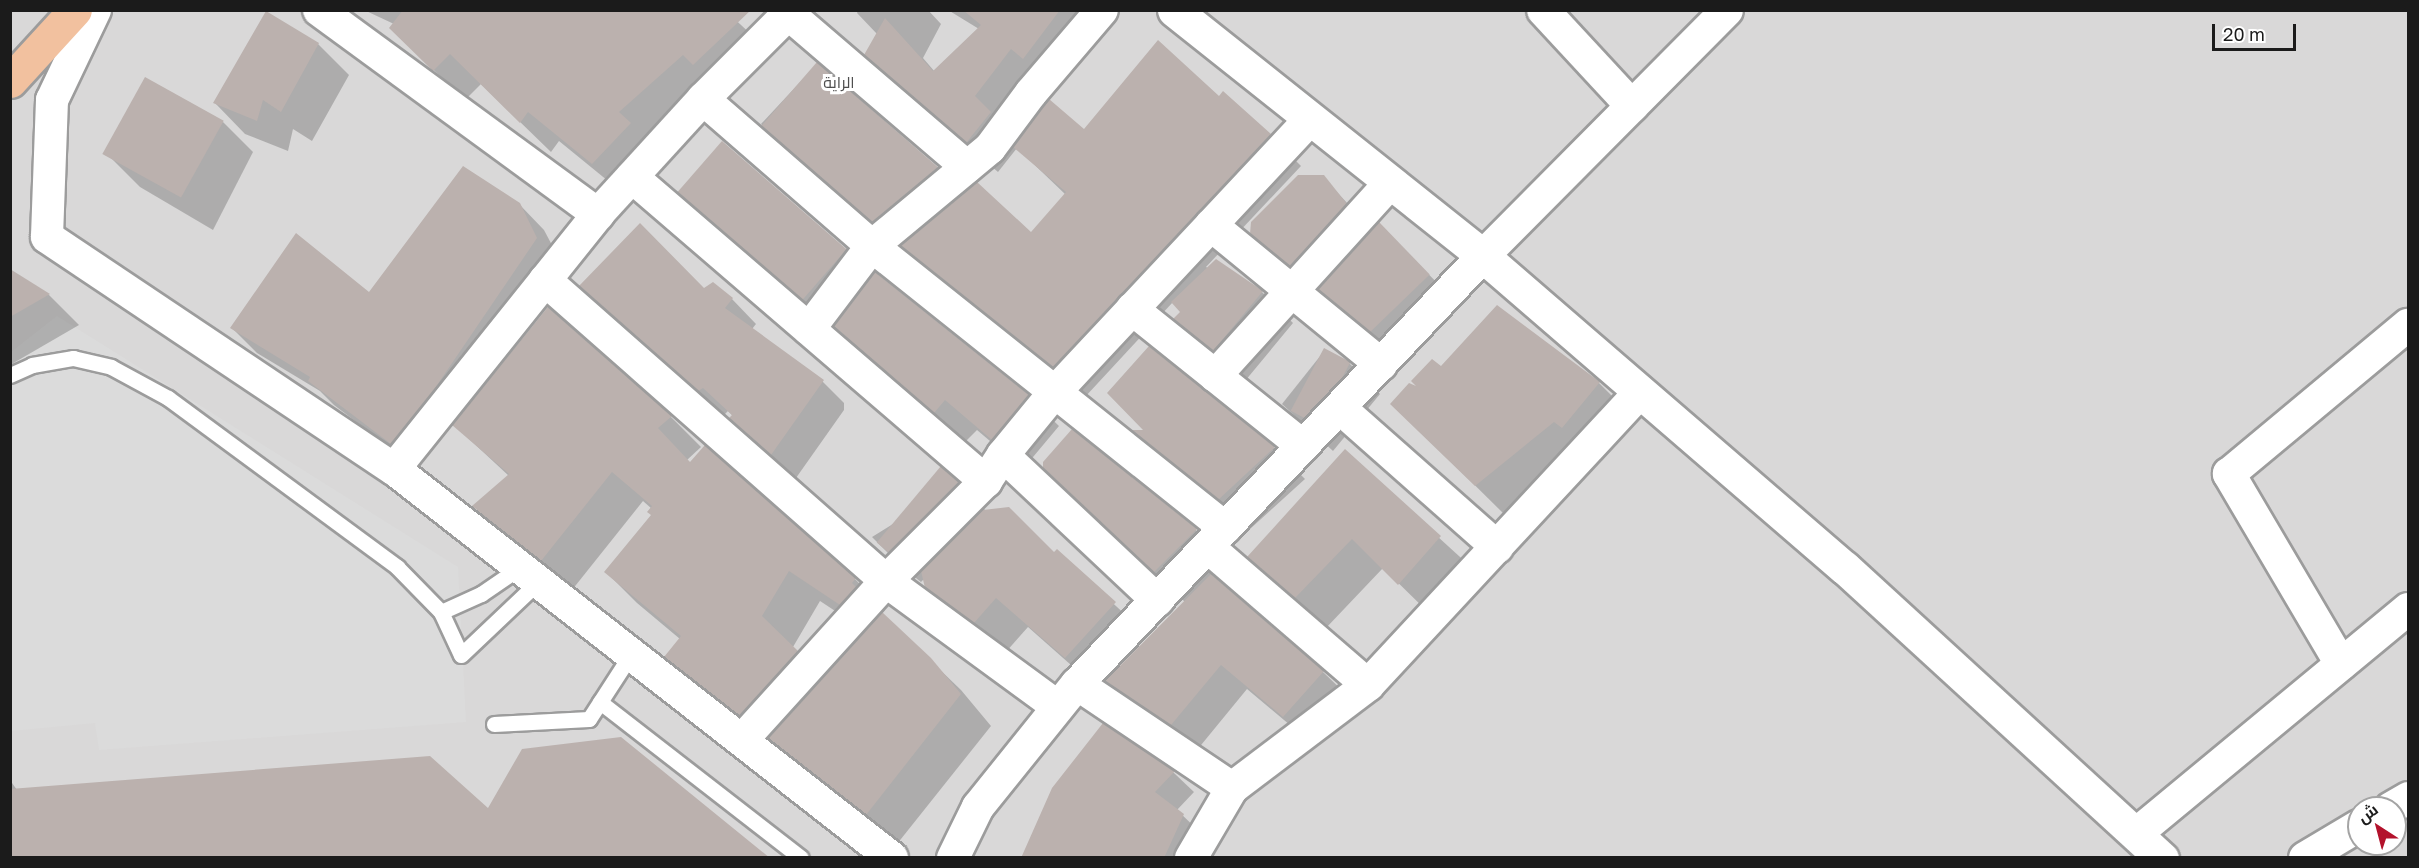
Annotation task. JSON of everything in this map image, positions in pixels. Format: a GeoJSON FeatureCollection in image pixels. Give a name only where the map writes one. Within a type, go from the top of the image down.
{"type":"FeatureCollection","features":[{"type":"Feature","properties":{"kind":"main road"},"geometry":{"type":"LineString","coordinates":[[10,81],[75,10]]}},
{"type":"Feature","properties":{"kind":"street"},"geometry":{"type":"LineString","coordinates":[[95,10],[52,100],[47,237],[394,469],[892,858]]}},
{"type":"Feature","properties":{"kind":"street"},"geometry":{"type":"LineString","coordinates":[[319,10],[359,21],[598,214]]}},
{"type":"Feature","properties":{"kind":"street"},"geometry":{"type":"LineString","coordinates":[[809,329],[872,246],[990,148],[1031,93],[1102,10]]}},
{"type":"Feature","properties":{"kind":"street"},"geometry":{"type":"LineString","coordinates":[[1174,10],[1483,256],[1845,568],[2162,858]]}},
{"type":"Feature","properties":{"kind":"street"},"geometry":{"type":"LineString","coordinates":[[1543,10],[1632,106]]}},
{"type":"Feature","properties":{"kind":"street"},"geometry":{"type":"LineString","coordinates":[[953,858],[978,807],[1068,696],[1483,256],[1727,10]]}},
{"type":"Feature","properties":{"kind":"street"},"geometry":{"type":"LineString","coordinates":[[394,469],[598,214],[703,99],[788,12],[967,167]]}},
{"type":"Feature","properties":{"kind":"street"},"geometry":{"type":"LineString","coordinates":[[703,99],[872,246],[1054,393],[1217,538],[1368,685]]}},
{"type":"Feature","properties":{"kind":"street"},"geometry":{"type":"LineString","coordinates":[[742,740],[886,581],[986,481],[1003,455],[1054,393],[1310,119]]}},
{"type":"Feature","properties":{"kind":"street"},"geometry":{"type":"LineString","coordinates":[[632,177],[986,481]]}},
{"type":"Feature","properties":{"kind":"street"},"geometry":{"type":"LineString","coordinates":[[1215,376],[1390,183]]}},
{"type":"Feature","properties":{"kind":"street"},"geometry":{"type":"LineString","coordinates":[[1211,225],[1381,364]]}},
{"type":"Feature","properties":{"kind":"street"},"geometry":{"type":"LineString","coordinates":[[545,280],[886,581],[1068,696],[1232,788]]}},
{"type":"Feature","properties":{"kind":"street"},"geometry":{"type":"LineString","coordinates":[[1132,309],[1303,446]]}},
{"type":"Feature","properties":{"kind":"street"},"geometry":{"type":"LineString","coordinates":[[2341,664],[2229,474],[2409,324]]}},
{"type":"Feature","properties":{"kind":"street"},"geometry":{"type":"LineString","coordinates":[[1191,858],[1232,788],[1368,685],[1641,392]]}},
{"type":"Feature","properties":{"kind":"street"},"geometry":{"type":"LineString","coordinates":[[1340,408],[1497,547]]}},
{"type":"Feature","properties":{"kind":"street"},"geometry":{"type":"LineString","coordinates":[[1003,455],[1157,600]]}},
{"type":"Feature","properties":{"kind":"street"},"geometry":{"type":"LineString","coordinates":[[2136,834],[2409,609]]}},
{"type":"Feature","properties":{"kind":"street"},"geometry":{"type":"LineString","coordinates":[[2305,858],[2347,833]]}},
{"type":"Feature","properties":{"kind":"lane"},"geometry":{"type":"LineString","coordinates":[[10,375],[32,365],[73,358],[111,367],[168,398],[397,567],[441,612],[461,655],[528,575]]}},
{"type":"Feature","properties":{"kind":"lane"},"geometry":{"type":"LineString","coordinates":[[441,612],[528,575]]}},
{"type":"Feature","properties":{"kind":"lane"},"geometry":{"type":"LineString","coordinates":[[494,724],[589,719],[631,654]]}},
{"type":"Feature","properties":{"kind":"lane"},"geometry":{"type":"LineString","coordinates":[[600,702],[801,858]]}},
{"type":"Feature","properties":{"kind":"shaded area"},"geometry":{"type":"Polygon","coordinates":[[[10,11],[2408,11],[2408,857],[11,857],[10,11]]]}},
{"type":"Feature","properties":{"kind":"shaded area"},"geometry":{"type":"Polygon","coordinates":[[[57,316],[458,567],[466,722],[99,750],[95,723],[11,731],[11,352],[57,316]]]}},
{"type":"Feature","properties":{"kind":"building"},"geometry":{"type":"Polygon","coordinates":[[[403,10],[751,10],[693,65],[683,55],[619,112],[631,123],[592,164],[528,112],[520,123],[450,54],[433,71],[389,28],[403,10]]]}},
{"type":"Feature","properties":{"kind":"building"},"geometry":{"type":"Polygon","coordinates":[[[963,10],[1060,10],[1023,59],[1011,49],[975,96],[991,112],[966,143],[864,55],[885,18],[933,71],[981,25],[963,10]]]}},
{"type":"Feature","properties":{"kind":"building"},"geometry":{"type":"Polygon","coordinates":[[[266,11],[319,43],[281,112],[263,100],[257,121],[213,103],[266,11]]]}},
{"type":"Feature","properties":{"kind":"building"},"geometry":{"type":"Polygon","coordinates":[[[1158,40],[1219,96],[1223,91],[1271,134],[1053,368],[900,246],[977,182],[1031,232],[1066,192],[1013,147],[1049,99],[1084,129],[1158,40]]]}},
{"type":"Feature","properties":{"kind":"building"},"geometry":{"type":"Polygon","coordinates":[[[817,62],[939,168],[883,232],[761,126],[817,62]]]}},
{"type":"Feature","properties":{"kind":"building"},"geometry":{"type":"Polygon","coordinates":[[[145,77],[224,121],[181,198],[102,154],[145,77]]]}},
{"type":"Feature","properties":{"kind":"building"},"geometry":{"type":"Polygon","coordinates":[[[722,141],[847,249],[802,301],[677,192],[722,141]]]}},
{"type":"Feature","properties":{"kind":"building"},"geometry":{"type":"Polygon","coordinates":[[[463,166],[520,203],[537,238],[429,397],[391,444],[308,381],[310,377],[230,328],[296,233],[369,292],[463,166]]]}},
{"type":"Feature","properties":{"kind":"building"},"geometry":{"type":"Polygon","coordinates":[[[1298,175],[1324,175],[1347,204],[1290,266],[1250,234],[1251,222],[1298,175]]]}},
{"type":"Feature","properties":{"kind":"building"},"geometry":{"type":"Polygon","coordinates":[[[1379,222],[1430,275],[1364,338],[1314,285],[1379,222]]]}},
{"type":"Feature","properties":{"kind":"building"},"geometry":{"type":"Polygon","coordinates":[[[640,223],[704,288],[713,282],[733,298],[725,308],[824,380],[771,455],[729,418],[732,415],[703,388],[698,391],[579,286],[640,223]]]}},
{"type":"Feature","properties":{"kind":"building"},"geometry":{"type":"Polygon","coordinates":[[[1216,259],[1263,291],[1213,351],[1173,319],[1180,312],[1171,302],[1216,259]]]}},
{"type":"Feature","properties":{"kind":"building"},"geometry":{"type":"Polygon","coordinates":[[[10,269],[50,294],[10,317],[10,269]]]}},
{"type":"Feature","properties":{"kind":"building"},"geometry":{"type":"Polygon","coordinates":[[[875,272],[1029,395],[992,440],[945,400],[934,413],[834,326],[875,272]]]}},
{"type":"Feature","properties":{"kind":"building"},"geometry":{"type":"Polygon","coordinates":[[[1497,305],[1600,382],[1562,428],[1554,422],[1475,486],[1390,404],[1409,383],[1416,386],[1411,381],[1432,359],[1441,366],[1497,305]]]}},
{"type":"Feature","properties":{"kind":"building"},"geometry":{"type":"Polygon","coordinates":[[[548,307],[672,416],[658,428],[690,462],[705,445],[856,578],[852,583],[856,587],[840,605],[789,571],[762,616],[798,651],[739,716],[664,657],[681,636],[604,572],[651,515],[647,512],[652,506],[612,472],[541,561],[472,506],[509,474],[452,425],[548,307]]]}},
{"type":"Feature","properties":{"kind":"building"},"geometry":{"type":"Polygon","coordinates":[[[1149,346],[1275,447],[1218,500],[1131,430],[1143,430],[1107,393],[1149,346]]]}},
{"type":"Feature","properties":{"kind":"building"},"geometry":{"type":"Polygon","coordinates":[[[1324,348],[1350,362],[1317,425],[1291,411],[1324,348]]]}},
{"type":"Feature","properties":{"kind":"building"},"geometry":{"type":"Polygon","coordinates":[[[1072,429],[1197,529],[1154,572],[1043,468],[1043,462],[1072,429]]]}},
{"type":"Feature","properties":{"kind":"building"},"geometry":{"type":"Polygon","coordinates":[[[1345,449],[1441,536],[1398,585],[1352,539],[1295,598],[1247,557],[1345,449]]]}},
{"type":"Feature","properties":{"kind":"building"},"geometry":{"type":"Polygon","coordinates":[[[941,466],[960,482],[896,559],[877,543],[941,466]]]}},
{"type":"Feature","properties":{"kind":"building"},"geometry":{"type":"Polygon","coordinates":[[[1009,507],[1054,552],[1057,549],[1116,602],[1065,658],[996,598],[974,623],[925,588],[921,571],[983,510],[1009,507]]]}},
{"type":"Feature","properties":{"kind":"building"},"geometry":{"type":"Polygon","coordinates":[[[1211,574],[1324,671],[1283,717],[1221,665],[1171,725],[1105,681],[1211,574]]]}},
{"type":"Feature","properties":{"kind":"building"},"geometry":{"type":"Polygon","coordinates":[[[882,612],[931,658],[961,694],[866,815],[768,738],[882,612]]]}},
{"type":"Feature","properties":{"kind":"building"},"geometry":{"type":"Polygon","coordinates":[[[1103,723],[1175,771],[1155,792],[1184,814],[1164,858],[1021,858],[1052,788],[1103,723]]]}},
{"type":"Feature","properties":{"kind":"building"},"geometry":{"type":"Polygon","coordinates":[[[621,737],[770,858],[10,858],[10,789],[430,756],[488,808],[522,749],[621,737]]]}},
{"type":"Feature","properties":{"kind":"district","name":"الراية"},"geometry":{"type":"Point","coordinates":[839,82]}}]}
